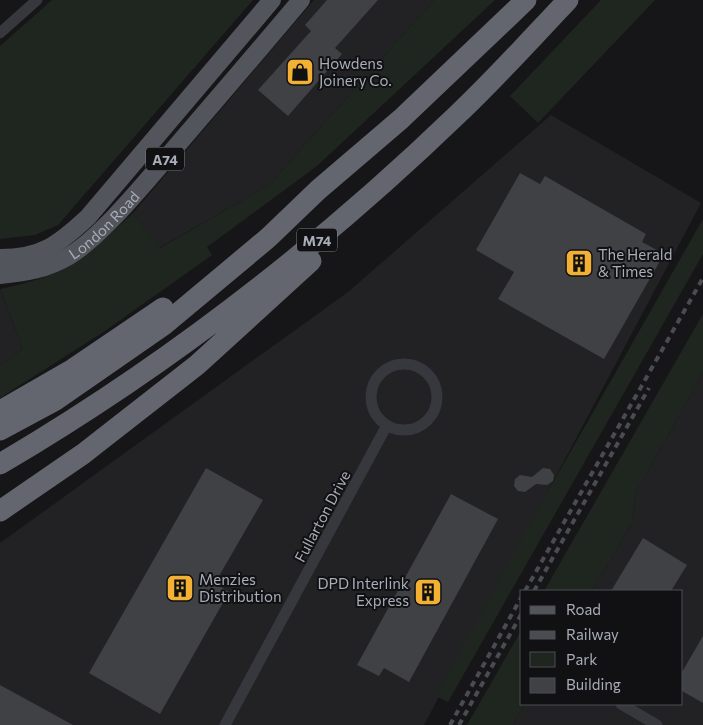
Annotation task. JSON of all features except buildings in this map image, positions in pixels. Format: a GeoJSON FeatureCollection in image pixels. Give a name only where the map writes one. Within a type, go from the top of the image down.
{"type":"FeatureCollection","features":[{"type":"Feature","properties":{"kind":"highway","name":"M74"},"geometry":{"type":"LineString","coordinates":[[0,430],[54,402],[165,324],[268,238],[318,190],[401,119],[526,0]]}},
{"type":"Feature","properties":{"kind":"highway","name":"M74"},"geometry":{"type":"LineString","coordinates":[[0,511],[83,454],[197,365],[318,255],[568,0]]}},
{"type":"Feature","properties":{"kind":"highway","name":"M74"},"geometry":{"type":"LineString","coordinates":[[0,464],[36,443],[176,349],[312,245],[458,114]]}},
{"type":"Feature","properties":{"kind":"highway","name":"M74"},"geometry":{"type":"LineString","coordinates":[[0,411],[73,368],[268,238]]}},
{"type":"Feature","properties":{"kind":"main road","name":"London Road"},"geometry":{"type":"LineString","coordinates":[[0,258],[19,258],[46,251],[70,234],[88,217],[272,0]]}},
{"type":"Feature","properties":{"kind":"main road","name":"London Road"},"geometry":{"type":"LineString","coordinates":[[0,275],[25,273],[49,267],[70,256],[84,244],[129,201],[301,0]]}},
{"type":"Feature","properties":{"kind":"street"},"geometry":{"type":"LineString","coordinates":[[0,33],[37,0]]}},
{"type":"Feature","properties":{"kind":"street"},"geometry":{"type":"LineString","coordinates":[[400,364],[418,367],[426,372],[436,387],[436,405],[433,414],[417,428],[397,429],[387,425],[380,419],[373,405],[372,390],[376,381],[382,373],[400,364]]}},
{"type":"Feature","properties":{"kind":"street","name":"Fullarton Drive"},"geometry":{"type":"LineString","coordinates":[[225,725],[387,425]]}},
{"type":"Feature","properties":{"kind":"street"},"geometry":{"type":"LineString","coordinates":[[623,705],[657,725]]}},
{"type":"Feature","properties":{"kind":"shaded area"},"geometry":{"type":"Polygon","coordinates":[[[314,0],[434,0],[269,185],[159,248],[133,213],[314,0]]]}},
{"type":"Feature","properties":{"kind":"shaded area"},"geometry":{"type":"Polygon","coordinates":[[[551,115],[701,203],[424,725],[0,725],[0,543],[348,292],[551,115]]]}},
{"type":"Feature","properties":{"kind":"shaded area"},"geometry":{"type":"Polygon","coordinates":[[[0,290],[23,349],[0,365],[0,290]]]}},
{"type":"Feature","properties":{"kind":"shaded area"},"geometry":{"type":"Polygon","coordinates":[[[703,373],[703,725],[513,725],[524,705],[683,705],[683,590],[593,590],[632,523],[636,492],[703,373]]]}},
{"type":"Feature","properties":{"kind":"green space"},"geometry":{"type":"Polygon","coordinates":[[[52,0],[253,0],[58,225],[35,235],[0,239],[0,46],[52,0]]]}},
{"type":"Feature","properties":{"kind":"green space"},"geometry":{"type":"Polygon","coordinates":[[[434,0],[495,0],[317,166],[207,247],[212,255],[105,331],[0,398],[0,365],[23,349],[0,289],[41,278],[73,263],[102,241],[133,213],[160,248],[269,185],[434,0]]]}},
{"type":"Feature","properties":{"kind":"green space"},"geometry":{"type":"Polygon","coordinates":[[[601,0],[655,0],[538,123],[510,96],[601,0]]]}},
{"type":"Feature","properties":{"kind":"green space"},"geometry":{"type":"Polygon","coordinates":[[[703,219],[703,254],[448,702],[436,696],[539,507],[703,219]]]}},
{"type":"Feature","properties":{"kind":"green space"},"geometry":{"type":"Polygon","coordinates":[[[703,314],[703,373],[636,492],[632,523],[593,590],[545,590],[703,314]]]}},
{"type":"Feature","properties":{"kind":"green space"},"geometry":{"type":"Polygon","coordinates":[[[520,632],[520,705],[524,705],[513,725],[467,725],[520,632]]]}},
{"type":"Feature","properties":{"kind":"railway"},"geometry":{"type":"LineString","coordinates":[[526,590],[703,278]]}},
{"type":"Feature","properties":{"kind":"railway"},"geometry":{"type":"LineString","coordinates":[[535,590],[649,388]]}},
{"type":"Feature","properties":{"kind":"railway"},"geometry":{"type":"LineString","coordinates":[[450,725],[520,600]]}},
{"type":"Feature","properties":{"kind":"railway"},"geometry":{"type":"LineString","coordinates":[[459,725],[520,617]]}},
{"type":"Feature","properties":{"kind":"place","name":"Howdens Joinery Co."},"geometry":{"type":"Point","coordinates":[300,72]}},
{"type":"Feature","properties":{"kind":"place","name":"The Herald & Times"},"geometry":{"type":"Point","coordinates":[579,263]}},
{"type":"Feature","properties":{"kind":"place","name":"Menzies Distribution"},"geometry":{"type":"Point","coordinates":[180,588]}},
{"type":"Feature","properties":{"kind":"place","name":"DPD Interlink Express"},"geometry":{"type":"Point","coordinates":[428,592]}}]}
